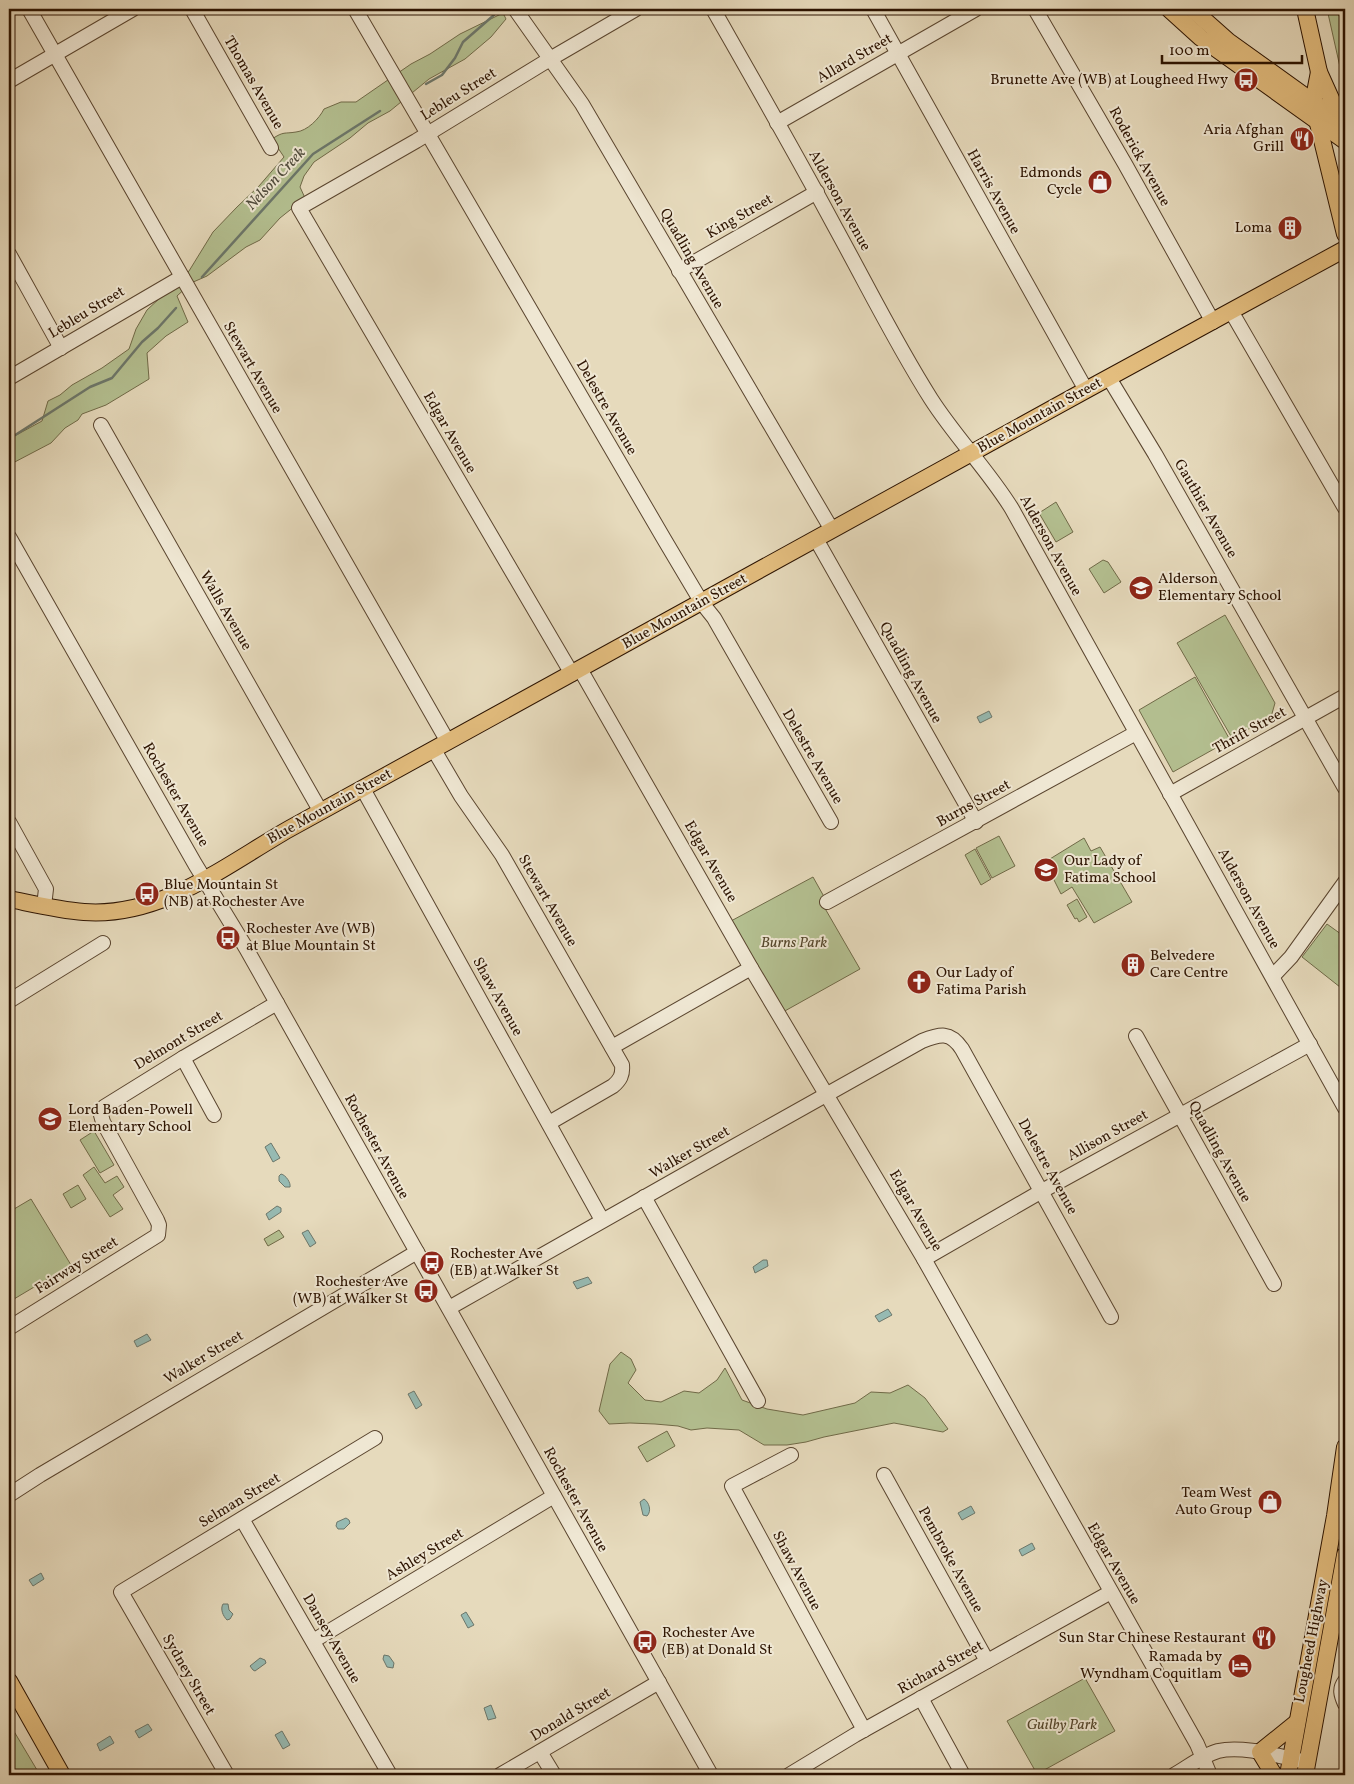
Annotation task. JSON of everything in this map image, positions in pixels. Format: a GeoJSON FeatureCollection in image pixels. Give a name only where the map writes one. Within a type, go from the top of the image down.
{"type":"FeatureCollection","features":[{"type":"Feature","properties":{"kind":"main road"},"geometry":{"type":"LineString","coordinates":[[1169,9],[1202,38],[1317,121],[1344,135]]}},
{"type":"Feature","properties":{"kind":"main road"},"geometry":{"type":"LineString","coordinates":[[1192,9],[1228,41],[1314,103],[1344,135]]}},
{"type":"Feature","properties":{"kind":"main road"},"geometry":{"type":"LineString","coordinates":[[1304,9],[1319,72],[1344,135]]}},
{"type":"Feature","properties":{"kind":"main road"},"geometry":{"type":"LineString","coordinates":[[1319,72],[1314,103],[1345,234]]}},
{"type":"Feature","properties":{"kind":"main road"},"geometry":{"type":"LineString","coordinates":[[1319,72],[1345,103]]}},
{"type":"Feature","properties":{"kind":"main road","name":"Blue Mountain Street"},"geometry":{"type":"LineString","coordinates":[[9,900],[84,912],[128,909],[153,904],[205,879],[273,838],[1345,249]]}},
{"type":"Feature","properties":{"kind":"main road","name":"Lougheed Highway"},"geometry":{"type":"LineString","coordinates":[[1288,1775],[1332,1531],[1345,1447]]}},
{"type":"Feature","properties":{"kind":"main road","name":"Lougheed Highway"},"geometry":{"type":"LineString","coordinates":[[1306,1768],[1345,1555]]}},
{"type":"Feature","properties":{"kind":"main road"},"geometry":{"type":"LineString","coordinates":[[9,1681],[62,1775]]}},
{"type":"Feature","properties":{"kind":"main road"},"geometry":{"type":"LineString","coordinates":[[1274,1775],[1260,1752],[1296,1723]]}},
{"type":"Feature","properties":{"kind":"street","name":"Stewart Avenue"},"geometry":{"type":"LineString","coordinates":[[30,9],[182,276],[440,746],[461,796],[502,855],[622,1065],[623,1073],[618,1082],[613,1086],[549,1122]]}},
{"type":"Feature","properties":{"kind":"street"},"geometry":{"type":"LineString","coordinates":[[9,81],[133,9]]}},
{"type":"Feature","properties":{"kind":"street","name":"Thomas Avenue"},"geometry":{"type":"LineString","coordinates":[[192,9],[271,148]]}},
{"type":"Feature","properties":{"kind":"street","name":"Delestre Avenue"},"geometry":{"type":"LineString","coordinates":[[355,9],[702,603],[714,618],[831,822]]}},
{"type":"Feature","properties":{"kind":"street","name":"Quadling Avenue"},"geometry":{"type":"LineString","coordinates":[[515,9],[582,104],[832,530]]}},
{"type":"Feature","properties":{"kind":"street","name":"Lebleu Street"},"geometry":{"type":"LineString","coordinates":[[299,208],[427,134],[550,58],[636,9]]}},
{"type":"Feature","properties":{"kind":"street","name":"Alderson Avenue"},"geometry":{"type":"LineString","coordinates":[[712,9],[927,392],[962,444],[972,453],[1012,509],[1345,1108]]}},
{"type":"Feature","properties":{"kind":"street","name":"Harris Avenue"},"geometry":{"type":"LineString","coordinates":[[873,9],[1086,390]]}},
{"type":"Feature","properties":{"kind":"street","name":"Allard Street"},"geometry":{"type":"LineString","coordinates":[[777,123],[976,9]]}},
{"type":"Feature","properties":{"kind":"street","name":"Roderick Avenue"},"geometry":{"type":"LineString","coordinates":[[1035,9],[1125,164],[1212,322]]}},
{"type":"Feature","properties":{"kind":"street","name":"King Street"},"geometry":{"type":"LineString","coordinates":[[679,271],[816,192]]}},
{"type":"Feature","properties":{"kind":"street","name":"Edgar Avenue"},"geometry":{"type":"LineString","coordinates":[[299,208],[924,1259],[1197,1744],[1210,1775]]}},
{"type":"Feature","properties":{"kind":"street"},"geometry":{"type":"LineString","coordinates":[[9,254],[62,348]]}},
{"type":"Feature","properties":{"kind":"street","name":"Lebleu Street"},"geometry":{"type":"LineString","coordinates":[[9,378],[182,276]]}},
{"type":"Feature","properties":{"kind":"street"},"geometry":{"type":"LineString","coordinates":[[1231,311],[1345,508]]}},
{"type":"Feature","properties":{"kind":"street","name":"Gauthier Avenue"},"geometry":{"type":"LineString","coordinates":[[1109,378],[1155,454],[1345,788]]}},
{"type":"Feature","properties":{"kind":"street","name":"Walls Avenue"},"geometry":{"type":"LineString","coordinates":[[101,425],[321,812]]}},
{"type":"Feature","properties":{"kind":"street","name":"Rochester Avenue"},"geometry":{"type":"LineString","coordinates":[[9,537],[277,1003],[711,1775]]}},
{"type":"Feature","properties":{"kind":"street","name":"Quadling Avenue"},"geometry":{"type":"LineString","coordinates":[[816,539],[976,822]]}},
{"type":"Feature","properties":{"kind":"street","name":"Thrift Street"},"geometry":{"type":"LineString","coordinates":[[1170,794],[1345,696]]}},
{"type":"Feature","properties":{"kind":"street","name":"Burns Street"},"geometry":{"type":"LineString","coordinates":[[827,902],[1136,733]]}},
{"type":"Feature","properties":{"kind":"street","name":"Shaw Avenue"},"geometry":{"type":"LineString","coordinates":[[363,789],[602,1220]]}},
{"type":"Feature","properties":{"kind":"street"},"geometry":{"type":"LineString","coordinates":[[9,822],[46,889],[44,906]]}},
{"type":"Feature","properties":{"kind":"street"},"geometry":{"type":"LineString","coordinates":[[1273,976],[1291,957],[1345,882]]}},
{"type":"Feature","properties":{"kind":"street"},"geometry":{"type":"LineString","coordinates":[[9,1001],[103,943]]}},
{"type":"Feature","properties":{"kind":"street"},"geometry":{"type":"LineString","coordinates":[[612,1047],[751,968]]}},
{"type":"Feature","properties":{"kind":"street","name":"Delmont Street"},"geometry":{"type":"LineString","coordinates":[[160,1230],[158,1220],[101,1118],[102,1112],[107,1104],[277,1003]]}},
{"type":"Feature","properties":{"kind":"street","name":"Walker Street"},"geometry":{"type":"LineString","coordinates":[[449,1308],[922,1041],[939,1036],[950,1036]]}},
{"type":"Feature","properties":{"kind":"street","name":"Delestre Avenue"},"geometry":{"type":"LineString","coordinates":[[950,1036],[962,1048],[1111,1317]]}},
{"type":"Feature","properties":{"kind":"street","name":"Quadling Avenue"},"geometry":{"type":"LineString","coordinates":[[1136,1036],[1274,1284]]}},
{"type":"Feature","properties":{"kind":"street","name":"Allison Street"},"geometry":{"type":"LineString","coordinates":[[924,1259],[1042,1191],[1310,1044]]}},
{"type":"Feature","properties":{"kind":"street"},"geometry":{"type":"LineString","coordinates":[[183,1058],[214,1115]]}},
{"type":"Feature","properties":{"kind":"street"},"geometry":{"type":"LineString","coordinates":[[644,1197],[758,1401]]}},
{"type":"Feature","properties":{"kind":"street","name":"Fairway Street"},"geometry":{"type":"LineString","coordinates":[[9,1328],[156,1237],[160,1230]]}},
{"type":"Feature","properties":{"kind":"street","name":"Walker Street"},"geometry":{"type":"LineString","coordinates":[[9,1495],[268,1338],[417,1252]]}},
{"type":"Feature","properties":{"kind":"street","name":"Selman Street"},"geometry":{"type":"LineString","coordinates":[[121,1592],[375,1438]]}},
{"type":"Feature","properties":{"kind":"street","name":"Shaw Avenue"},"geometry":{"type":"LineString","coordinates":[[791,1455],[732,1486],[864,1730]]}},
{"type":"Feature","properties":{"kind":"street","name":"Pembroke Avenue"},"geometry":{"type":"LineString","coordinates":[[884,1475],[988,1661]]}},
{"type":"Feature","properties":{"kind":"street","name":"Ashley Street"},"geometry":{"type":"LineString","coordinates":[[313,1641],[554,1496]]}},
{"type":"Feature","properties":{"kind":"street","name":"Dansey Avenue"},"geometry":{"type":"LineString","coordinates":[[242,1519],[390,1775]]}},
{"type":"Feature","properties":{"kind":"street","name":"Sydney Street"},"geometry":{"type":"LineString","coordinates":[[121,1592],[227,1775]]}},
{"type":"Feature","properties":{"kind":"street","name":"Richard Street"},"geometry":{"type":"LineString","coordinates":[[789,1775],[864,1730],[1110,1592]]}},
{"type":"Feature","properties":{"kind":"street"},"geometry":{"type":"LineString","coordinates":[[1345,1681],[1341,1687],[1345,1704]]}},
{"type":"Feature","properties":{"kind":"street","name":"Donald Street"},"geometry":{"type":"LineString","coordinates":[[500,1775],[659,1682]]}},
{"type":"Feature","properties":{"kind":"street"},"geometry":{"type":"LineString","coordinates":[[921,1698],[963,1775]]}},
{"type":"Feature","properties":{"kind":"street"},"geometry":{"type":"LineString","coordinates":[[1174,1775],[1202,1758],[1226,1750],[1260,1752],[1290,1758],[1306,1768]]}},
{"type":"Feature","properties":{"kind":"street"},"geometry":{"type":"LineString","coordinates":[[540,1752],[554,1775]]}},
{"type":"Feature","properties":{"kind":"green space"},"geometry":{"type":"Polygon","coordinates":[[[1327,9],[1335,9],[1345,26],[1345,76],[1343,69],[1340,67],[1327,9]]]}},
{"type":"Feature","properties":{"kind":"green space"},"geometry":{"type":"Polygon","coordinates":[[[503,13],[506,19],[491,37],[465,59],[429,79],[390,111],[368,123],[350,138],[314,162],[304,176],[300,187],[305,198],[280,218],[260,240],[246,247],[207,276],[191,283],[177,296],[188,322],[166,336],[147,353],[149,379],[106,405],[82,414],[78,420],[65,428],[51,443],[9,465],[9,439],[42,421],[48,401],[129,349],[136,329],[147,310],[189,271],[213,232],[259,186],[284,157],[272,139],[282,134],[300,131],[308,127],[319,117],[324,109],[341,102],[356,102],[411,64],[460,34],[503,13]]]}},
{"type":"Feature","properties":{"kind":"green space"},"geometry":{"type":"Polygon","coordinates":[[[1056,502],[1073,532],[1056,542],[1039,513],[1056,502]]]}},
{"type":"Feature","properties":{"kind":"green space"},"geometry":{"type":"Polygon","coordinates":[[[1103,560],[1108,562],[1121,582],[1104,593],[1089,569],[1103,560]]]}},
{"type":"Feature","properties":{"kind":"green space"},"geometry":{"type":"Polygon","coordinates":[[[1225,615],[1275,703],[1271,717],[1232,738],[1177,643],[1225,615]]]}},
{"type":"Feature","properties":{"kind":"green space"},"geometry":{"type":"Polygon","coordinates":[[[1195,677],[1230,740],[1173,772],[1139,710],[1195,677]]]}},
{"type":"Feature","properties":{"kind":"green space"},"geometry":{"type":"Polygon","coordinates":[[[999,836],[1015,866],[992,878],[976,848],[999,836]]]}},
{"type":"Feature","properties":{"kind":"green space"},"geometry":{"type":"Polygon","coordinates":[[[1084,838],[1091,851],[1100,847],[1132,902],[1094,923],[1072,887],[1061,894],[1045,862],[1084,838]]]}},
{"type":"Feature","properties":{"kind":"green space"},"geometry":{"type":"Polygon","coordinates":[[[975,849],[991,879],[981,885],[965,855],[975,849]]]}},
{"type":"Feature","properties":{"kind":"green space","name":"Burns Park"},"geometry":{"type":"Polygon","coordinates":[[[813,877],[827,902],[823,905],[860,969],[783,1012],[731,921],[813,877]]]}},
{"type":"Feature","properties":{"kind":"green space"},"geometry":{"type":"Polygon","coordinates":[[[1077,899],[1087,917],[1079,922],[1077,918],[1075,919],[1067,905],[1077,899]]]}},
{"type":"Feature","properties":{"kind":"green space"},"geometry":{"type":"Polygon","coordinates":[[[1327,924],[1345,937],[1345,991],[1302,957],[1327,924]]]}},
{"type":"Feature","properties":{"kind":"green space"},"geometry":{"type":"Polygon","coordinates":[[[94,1131],[114,1165],[100,1173],[80,1140],[94,1131]]]}},
{"type":"Feature","properties":{"kind":"green space"},"geometry":{"type":"Polygon","coordinates":[[[94,1167],[105,1183],[117,1176],[124,1187],[113,1195],[123,1209],[110,1217],[83,1175],[94,1167]]]}},
{"type":"Feature","properties":{"kind":"green space"},"geometry":{"type":"Polygon","coordinates":[[[78,1185],[86,1199],[71,1208],[63,1194],[78,1185]]]}},
{"type":"Feature","properties":{"kind":"green space"},"geometry":{"type":"Polygon","coordinates":[[[31,1199],[71,1265],[9,1302],[9,1212],[31,1199]]]}},
{"type":"Feature","properties":{"kind":"green space"},"geometry":{"type":"Polygon","coordinates":[[[279,1230],[284,1237],[268,1246],[264,1239],[279,1230]]]}},
{"type":"Feature","properties":{"kind":"green space"},"geometry":{"type":"Polygon","coordinates":[[[621,1352],[631,1359],[636,1370],[628,1383],[645,1400],[661,1402],[684,1391],[699,1393],[717,1380],[725,1368],[742,1400],[767,1409],[803,1415],[855,1403],[871,1392],[890,1393],[908,1385],[925,1398],[948,1429],[943,1432],[894,1423],[806,1442],[787,1445],[764,1445],[739,1430],[707,1428],[691,1430],[678,1426],[655,1424],[609,1424],[599,1411],[610,1364],[621,1352]]]}},
{"type":"Feature","properties":{"kind":"green space"},"geometry":{"type":"Polygon","coordinates":[[[667,1431],[675,1446],[647,1462],[638,1447],[667,1431]]]}},
{"type":"Feature","properties":{"kind":"green space","name":"Guilby Park"},"geometry":{"type":"Polygon","coordinates":[[[1085,1678],[1115,1731],[1037,1774],[1007,1721],[1085,1678]]]}},
{"type":"Feature","properties":{"kind":"green space"},"geometry":{"type":"Polygon","coordinates":[[[9,1723],[40,1775],[9,1775],[9,1723]]]}},
{"type":"Feature","properties":{"kind":"water"},"geometry":{"type":"Polygon","coordinates":[[[989,711],[992,717],[980,723],[977,717],[989,711]]]}},
{"type":"Feature","properties":{"kind":"water"},"geometry":{"type":"Polygon","coordinates":[[[271,1143],[280,1158],[273,1162],[265,1147],[271,1143]]]}},
{"type":"Feature","properties":{"kind":"water"},"geometry":{"type":"Polygon","coordinates":[[[281,1174],[288,1179],[290,1187],[285,1187],[279,1181],[281,1174]]]}},
{"type":"Feature","properties":{"kind":"water"},"geometry":{"type":"Polygon","coordinates":[[[277,1206],[281,1208],[281,1212],[269,1220],[266,1214],[277,1206]]]}},
{"type":"Feature","properties":{"kind":"water"},"geometry":{"type":"Polygon","coordinates":[[[308,1230],[316,1243],[310,1247],[302,1233],[308,1230]]]}},
{"type":"Feature","properties":{"kind":"water"},"geometry":{"type":"Polygon","coordinates":[[[763,1260],[767,1260],[768,1266],[755,1273],[753,1267],[763,1260]]]}},
{"type":"Feature","properties":{"kind":"water"},"geometry":{"type":"Polygon","coordinates":[[[588,1277],[592,1283],[577,1289],[573,1282],[588,1277]]]}},
{"type":"Feature","properties":{"kind":"water"},"geometry":{"type":"Polygon","coordinates":[[[888,1309],[892,1315],[879,1322],[875,1316],[888,1309]]]}},
{"type":"Feature","properties":{"kind":"water"},"geometry":{"type":"Polygon","coordinates":[[[147,1334],[151,1340],[137,1347],[134,1341],[147,1334]]]}},
{"type":"Feature","properties":{"kind":"water"},"geometry":{"type":"Polygon","coordinates":[[[414,1391],[422,1405],[416,1409],[408,1394],[414,1391]]]}},
{"type":"Feature","properties":{"kind":"water"},"geometry":{"type":"Polygon","coordinates":[[[644,1499],[649,1507],[647,1516],[643,1515],[640,1502],[644,1499]]]}},
{"type":"Feature","properties":{"kind":"water"},"geometry":{"type":"Polygon","coordinates":[[[971,1506],[975,1513],[962,1520],[958,1513],[971,1506]]]}},
{"type":"Feature","properties":{"kind":"water"},"geometry":{"type":"Polygon","coordinates":[[[346,1518],[350,1523],[344,1529],[338,1529],[336,1526],[337,1522],[346,1518]]]}},
{"type":"Feature","properties":{"kind":"water"},"geometry":{"type":"Polygon","coordinates":[[[1032,1543],[1035,1549],[1022,1556],[1019,1550],[1032,1543]]]}},
{"type":"Feature","properties":{"kind":"water"},"geometry":{"type":"Polygon","coordinates":[[[41,1573],[44,1579],[33,1586],[29,1580],[41,1573]]]}},
{"type":"Feature","properties":{"kind":"water"},"geometry":{"type":"Polygon","coordinates":[[[223,1604],[228,1604],[229,1610],[233,1614],[230,1619],[227,1620],[223,1614],[223,1604]]]}},
{"type":"Feature","properties":{"kind":"water"},"geometry":{"type":"Polygon","coordinates":[[[466,1612],[474,1625],[468,1628],[461,1615],[466,1612]]]}},
{"type":"Feature","properties":{"kind":"water"},"geometry":{"type":"Polygon","coordinates":[[[384,1655],[389,1656],[394,1663],[393,1668],[387,1667],[383,1659],[384,1655]]]}},
{"type":"Feature","properties":{"kind":"water"},"geometry":{"type":"Polygon","coordinates":[[[260,1658],[265,1660],[266,1663],[255,1671],[250,1666],[260,1658]]]}},
{"type":"Feature","properties":{"kind":"water"},"geometry":{"type":"Polygon","coordinates":[[[491,1705],[496,1718],[488,1720],[484,1708],[491,1705]]]}},
{"type":"Feature","properties":{"kind":"water"},"geometry":{"type":"Polygon","coordinates":[[[148,1724],[152,1730],[139,1738],[135,1731],[148,1724]]]}},
{"type":"Feature","properties":{"kind":"water"},"geometry":{"type":"Polygon","coordinates":[[[282,1731],[290,1745],[283,1749],[275,1735],[282,1731]]]}},
{"type":"Feature","properties":{"kind":"water"},"geometry":{"type":"Polygon","coordinates":[[[110,1736],[114,1743],[100,1751],[97,1744],[110,1736]]]}},
{"type":"Feature","properties":{"kind":"waterway","name":"Nelson Creek"},"geometry":{"type":"LineString","coordinates":[[426,84],[442,75],[455,58],[463,42],[494,15]]}},
{"type":"Feature","properties":{"kind":"waterway","name":"Nelson Creek"},"geometry":{"type":"LineString","coordinates":[[202,277],[313,154],[380,111]]}},
{"type":"Feature","properties":{"kind":"waterway","name":"Nelson Creek"},"geometry":{"type":"LineString","coordinates":[[9,439],[90,387],[112,378],[142,342],[176,308]]}},
{"type":"Feature","properties":{"kind":"place","name":"Brunette Ave (WB) at Lougheed Hwy"},"geometry":{"type":"Point","coordinates":[1246,80]}},
{"type":"Feature","properties":{"kind":"place","name":"Aria Afghan Grill"},"geometry":{"type":"Point","coordinates":[1302,139]}},
{"type":"Feature","properties":{"kind":"place","name":"Edmonds Cycle"},"geometry":{"type":"Point","coordinates":[1100,182]}},
{"type":"Feature","properties":{"kind":"place","name":"Loma"},"geometry":{"type":"Point","coordinates":[1290,228]}},
{"type":"Feature","properties":{"kind":"place","name":"Alderson Elementary School"},"geometry":{"type":"Point","coordinates":[1141,588]}},
{"type":"Feature","properties":{"kind":"place","name":"Our Lady of Fatima School"},"geometry":{"type":"Point","coordinates":[1046,870]}},
{"type":"Feature","properties":{"kind":"place","name":"Blue Mountain St (NB) at Rochester Ave"},"geometry":{"type":"Point","coordinates":[147,894]}},
{"type":"Feature","properties":{"kind":"place","name":"Rochester Ave (WB) at Blue Mountain St"},"geometry":{"type":"Point","coordinates":[228,938]}},
{"type":"Feature","properties":{"kind":"place","name":"Belvedere Care Centre"},"geometry":{"type":"Point","coordinates":[1133,965]}},
{"type":"Feature","properties":{"kind":"place","name":"Our Lady of Fatima Parish"},"geometry":{"type":"Point","coordinates":[919,982]}},
{"type":"Feature","properties":{"kind":"place","name":"Lord Baden-Powell Elementary School"},"geometry":{"type":"Point","coordinates":[50,1119]}},
{"type":"Feature","properties":{"kind":"place","name":"Rochester Ave (EB) at Walker St"},"geometry":{"type":"Point","coordinates":[432,1263]}},
{"type":"Feature","properties":{"kind":"place","name":"Rochester Ave (WB) at Walker St"},"geometry":{"type":"Point","coordinates":[426,1291]}},
{"type":"Feature","properties":{"kind":"place","name":"Team West Auto Group"},"geometry":{"type":"Point","coordinates":[1270,1502]}},
{"type":"Feature","properties":{"kind":"place","name":"Sun Star Chinese Restaurant"},"geometry":{"type":"Point","coordinates":[1264,1638]}},
{"type":"Feature","properties":{"kind":"place","name":"Rochester Ave (EB) at Donald St"},"geometry":{"type":"Point","coordinates":[645,1642]}},
{"type":"Feature","properties":{"kind":"place","name":"Ramada by Wyndham Coquitlam"},"geometry":{"type":"Point","coordinates":[1240,1666]}}]}
